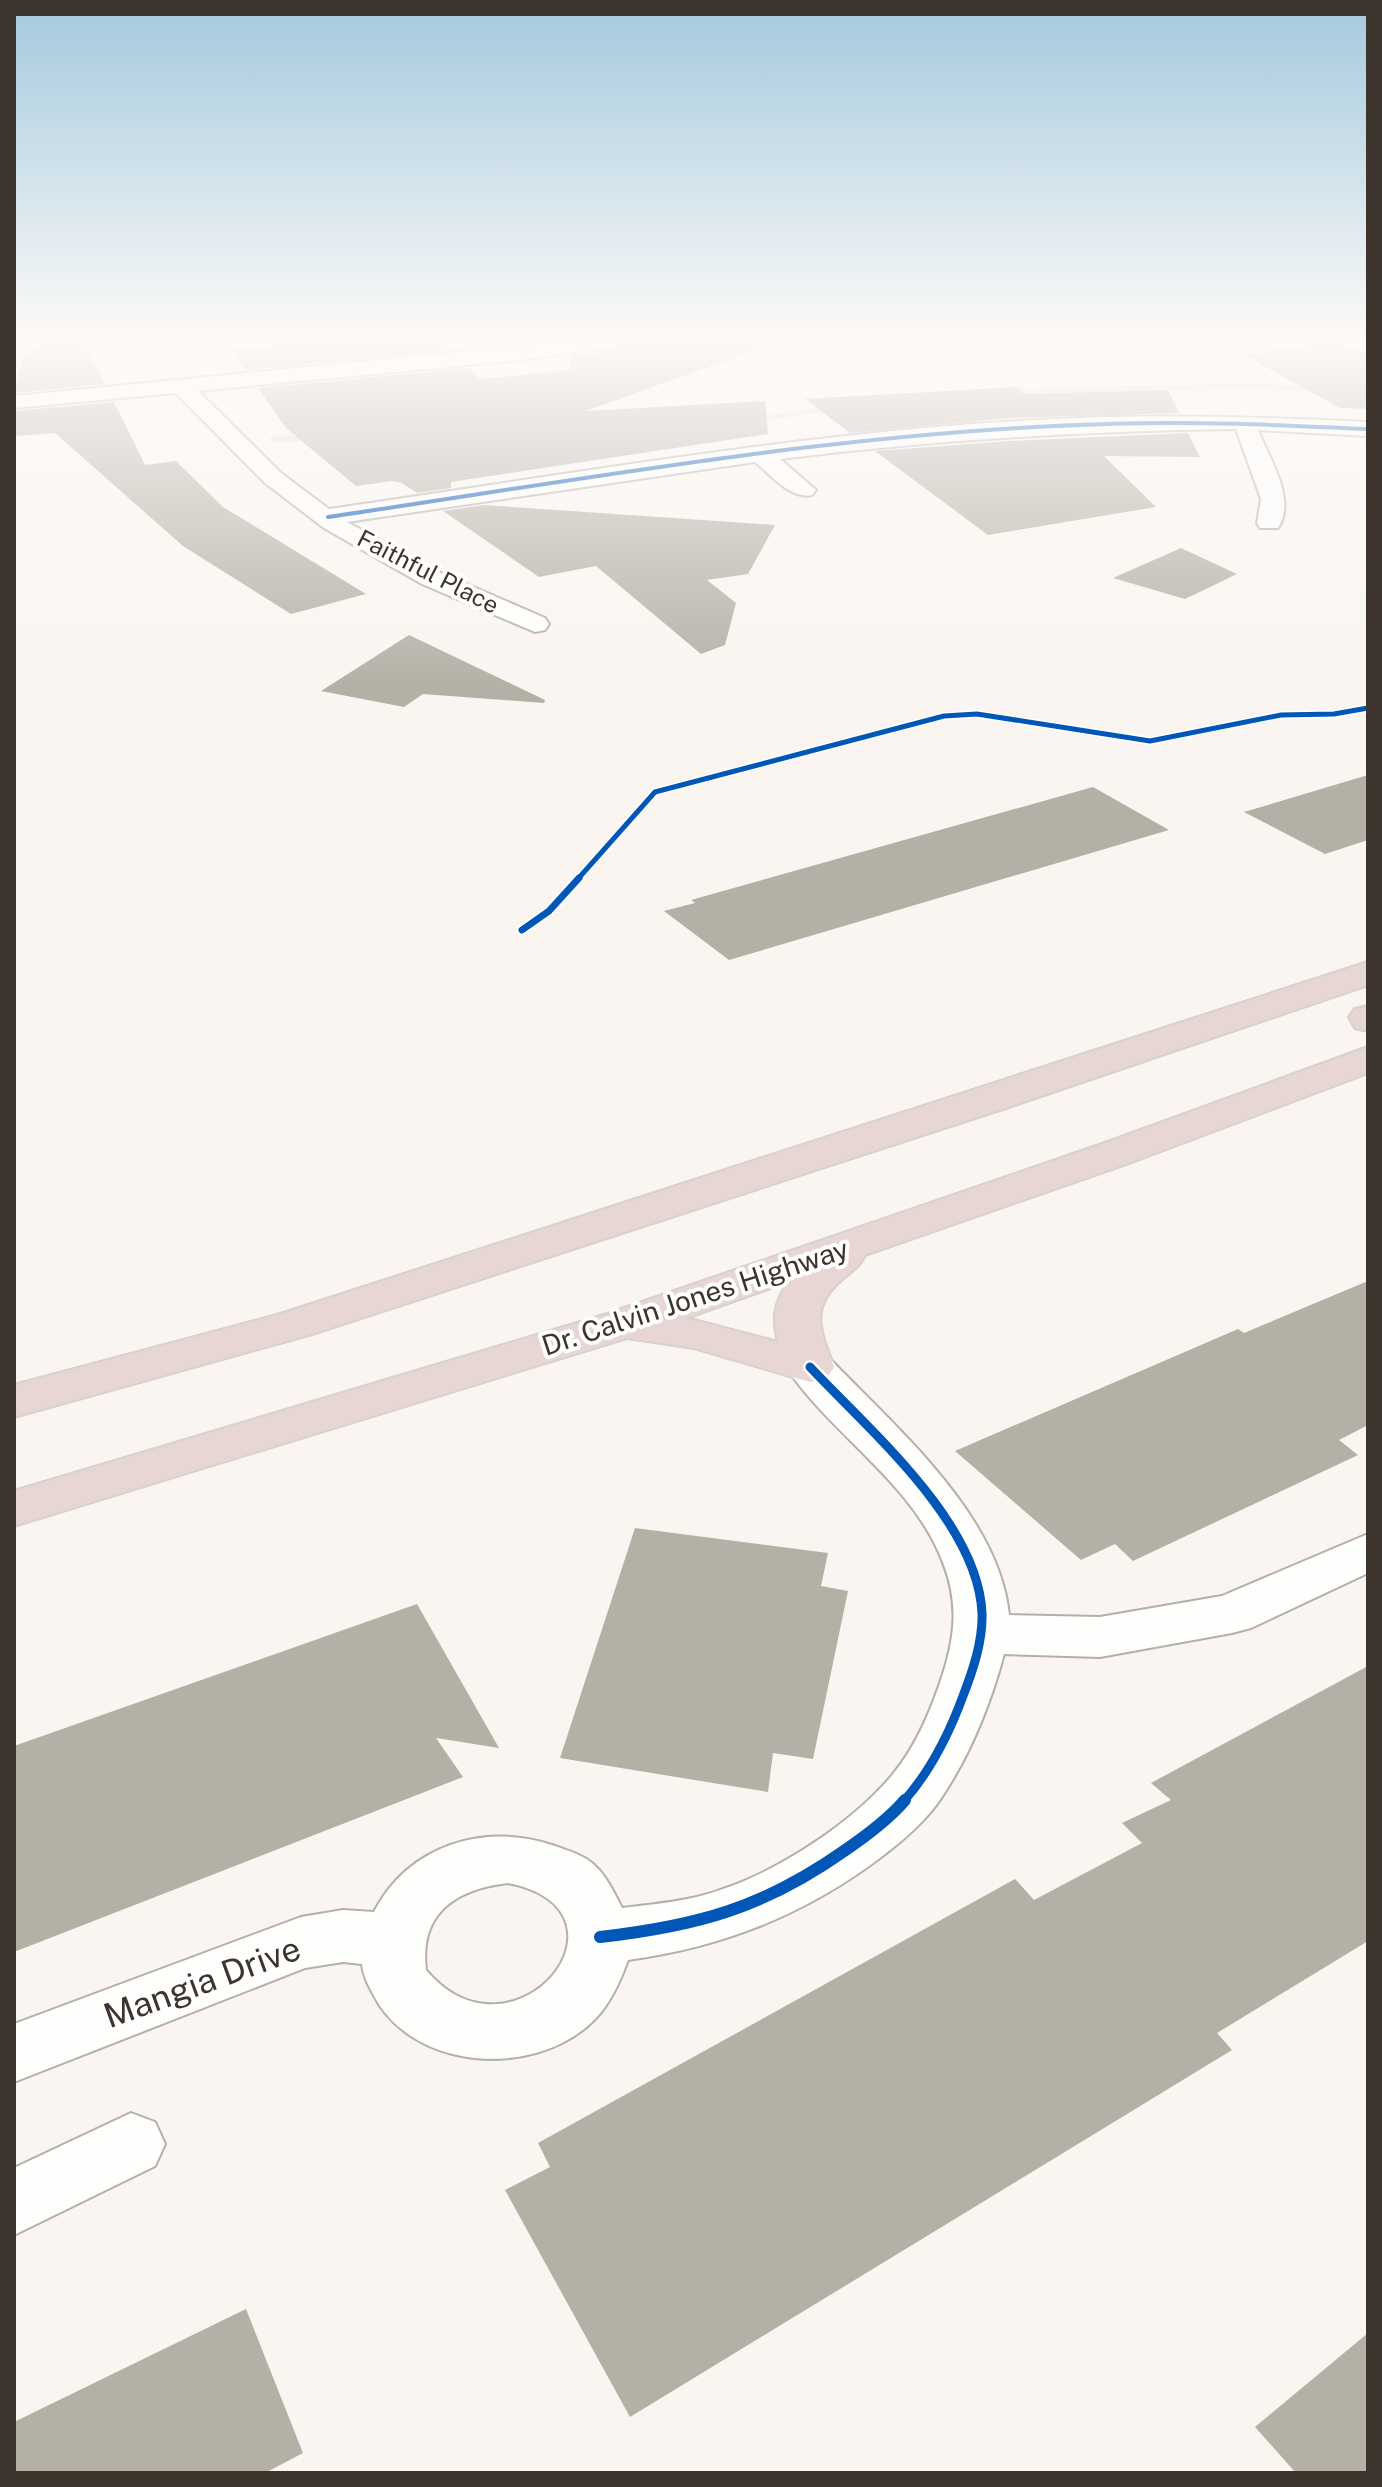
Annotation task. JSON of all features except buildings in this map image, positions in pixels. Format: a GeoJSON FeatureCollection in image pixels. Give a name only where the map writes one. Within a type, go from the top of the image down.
{"type":"FeatureCollection","features":[{"type":"Feature","properties":{"kind":"highway"},"geometry":{"type":"LineString","coordinates":[[14,1401],[293,1325],[1368,973]]}},
{"type":"Feature","properties":{"kind":"highway","name":"Dr. Calvin Jones Highway"},"geometry":{"type":"LineString","coordinates":[[14,1509],[623,1324],[1117,1153],[1368,1059]]}},
{"type":"Feature","properties":{"kind":"highway"},"geometry":{"type":"LineString","coordinates":[[810,1367],[796,1332],[797,1304],[808,1283],[867,1240]]}},
{"type":"Feature","properties":{"kind":"highway"},"geometry":{"type":"LineString","coordinates":[[623,1324],[699,1334],[810,1367]]}},
{"type":"Feature","properties":{"kind":"street","name":"Faithful Place"},"geometry":{"type":"LineString","coordinates":[[252,457],[272,477],[357,539],[477,600],[535,624]]}},
{"type":"Feature","properties":{"kind":"street"},"geometry":{"type":"LineString","coordinates":[[328,517],[746,457]]}},
{"type":"Feature","properties":{"kind":"street"},"geometry":{"type":"LineString","coordinates":[[763,457],[804,490]]}},
{"type":"Feature","properties":{"kind":"street"},"geometry":{"type":"LineString","coordinates":[[1257,457],[1273,499],[1269,523]]}},
{"type":"Feature","properties":{"kind":"street"},"geometry":{"type":"LineString","coordinates":[[600,1937],[668,1929],[738,1911],[793,1883],[854,1846],[914,1790],[959,1708],[984,1634],[978,1586],[964,1551],[930,1497],[810,1367]]}},
{"type":"Feature","properties":{"kind":"street"},"geometry":{"type":"LineString","coordinates":[[984,1634],[1100,1637],[1232,1614],[1368,1552]]}},
{"type":"Feature","properties":{"kind":"street"},"geometry":{"type":"LineString","coordinates":[[508,1859],[539,1865],[567,1878],[586,1897],[598,1922],[600,1949],[591,1977],[570,2002],[541,2022],[505,2031],[468,2031],[436,2020],[410,1999],[394,1973],[394,1940],[402,1915],[421,1891],[446,1873],[476,1862],[508,1859]]}},
{"type":"Feature","properties":{"kind":"street","name":"Mangia Drive"},"geometry":{"type":"LineString","coordinates":[[14,2053],[301,1943],[343,1936],[394,1940]]}},
{"type":"Feature","properties":{"kind":"street"},"geometry":{"type":"LineString","coordinates":[[14,2203],[131,2144]]}},
{"type":"Feature","properties":{"kind":"cycle path"},"geometry":{"type":"LineString","coordinates":[[328,517],[740,457]]}},
{"type":"Feature","properties":{"kind":"cycle path"},"geometry":{"type":"LineString","coordinates":[[522,930],[549,911],[655,792],[944,716],[977,714],[1150,741],[1281,715],[1334,714],[1368,708]]}},
{"type":"Feature","properties":{"kind":"cycle path"},"geometry":{"type":"LineString","coordinates":[[600,1937],[652,1931],[736,1911],[781,1891],[833,1859],[881,1823],[915,1789],[943,1742],[965,1692],[982,1628],[978,1586],[967,1557],[930,1498],[810,1367]]}}]}
